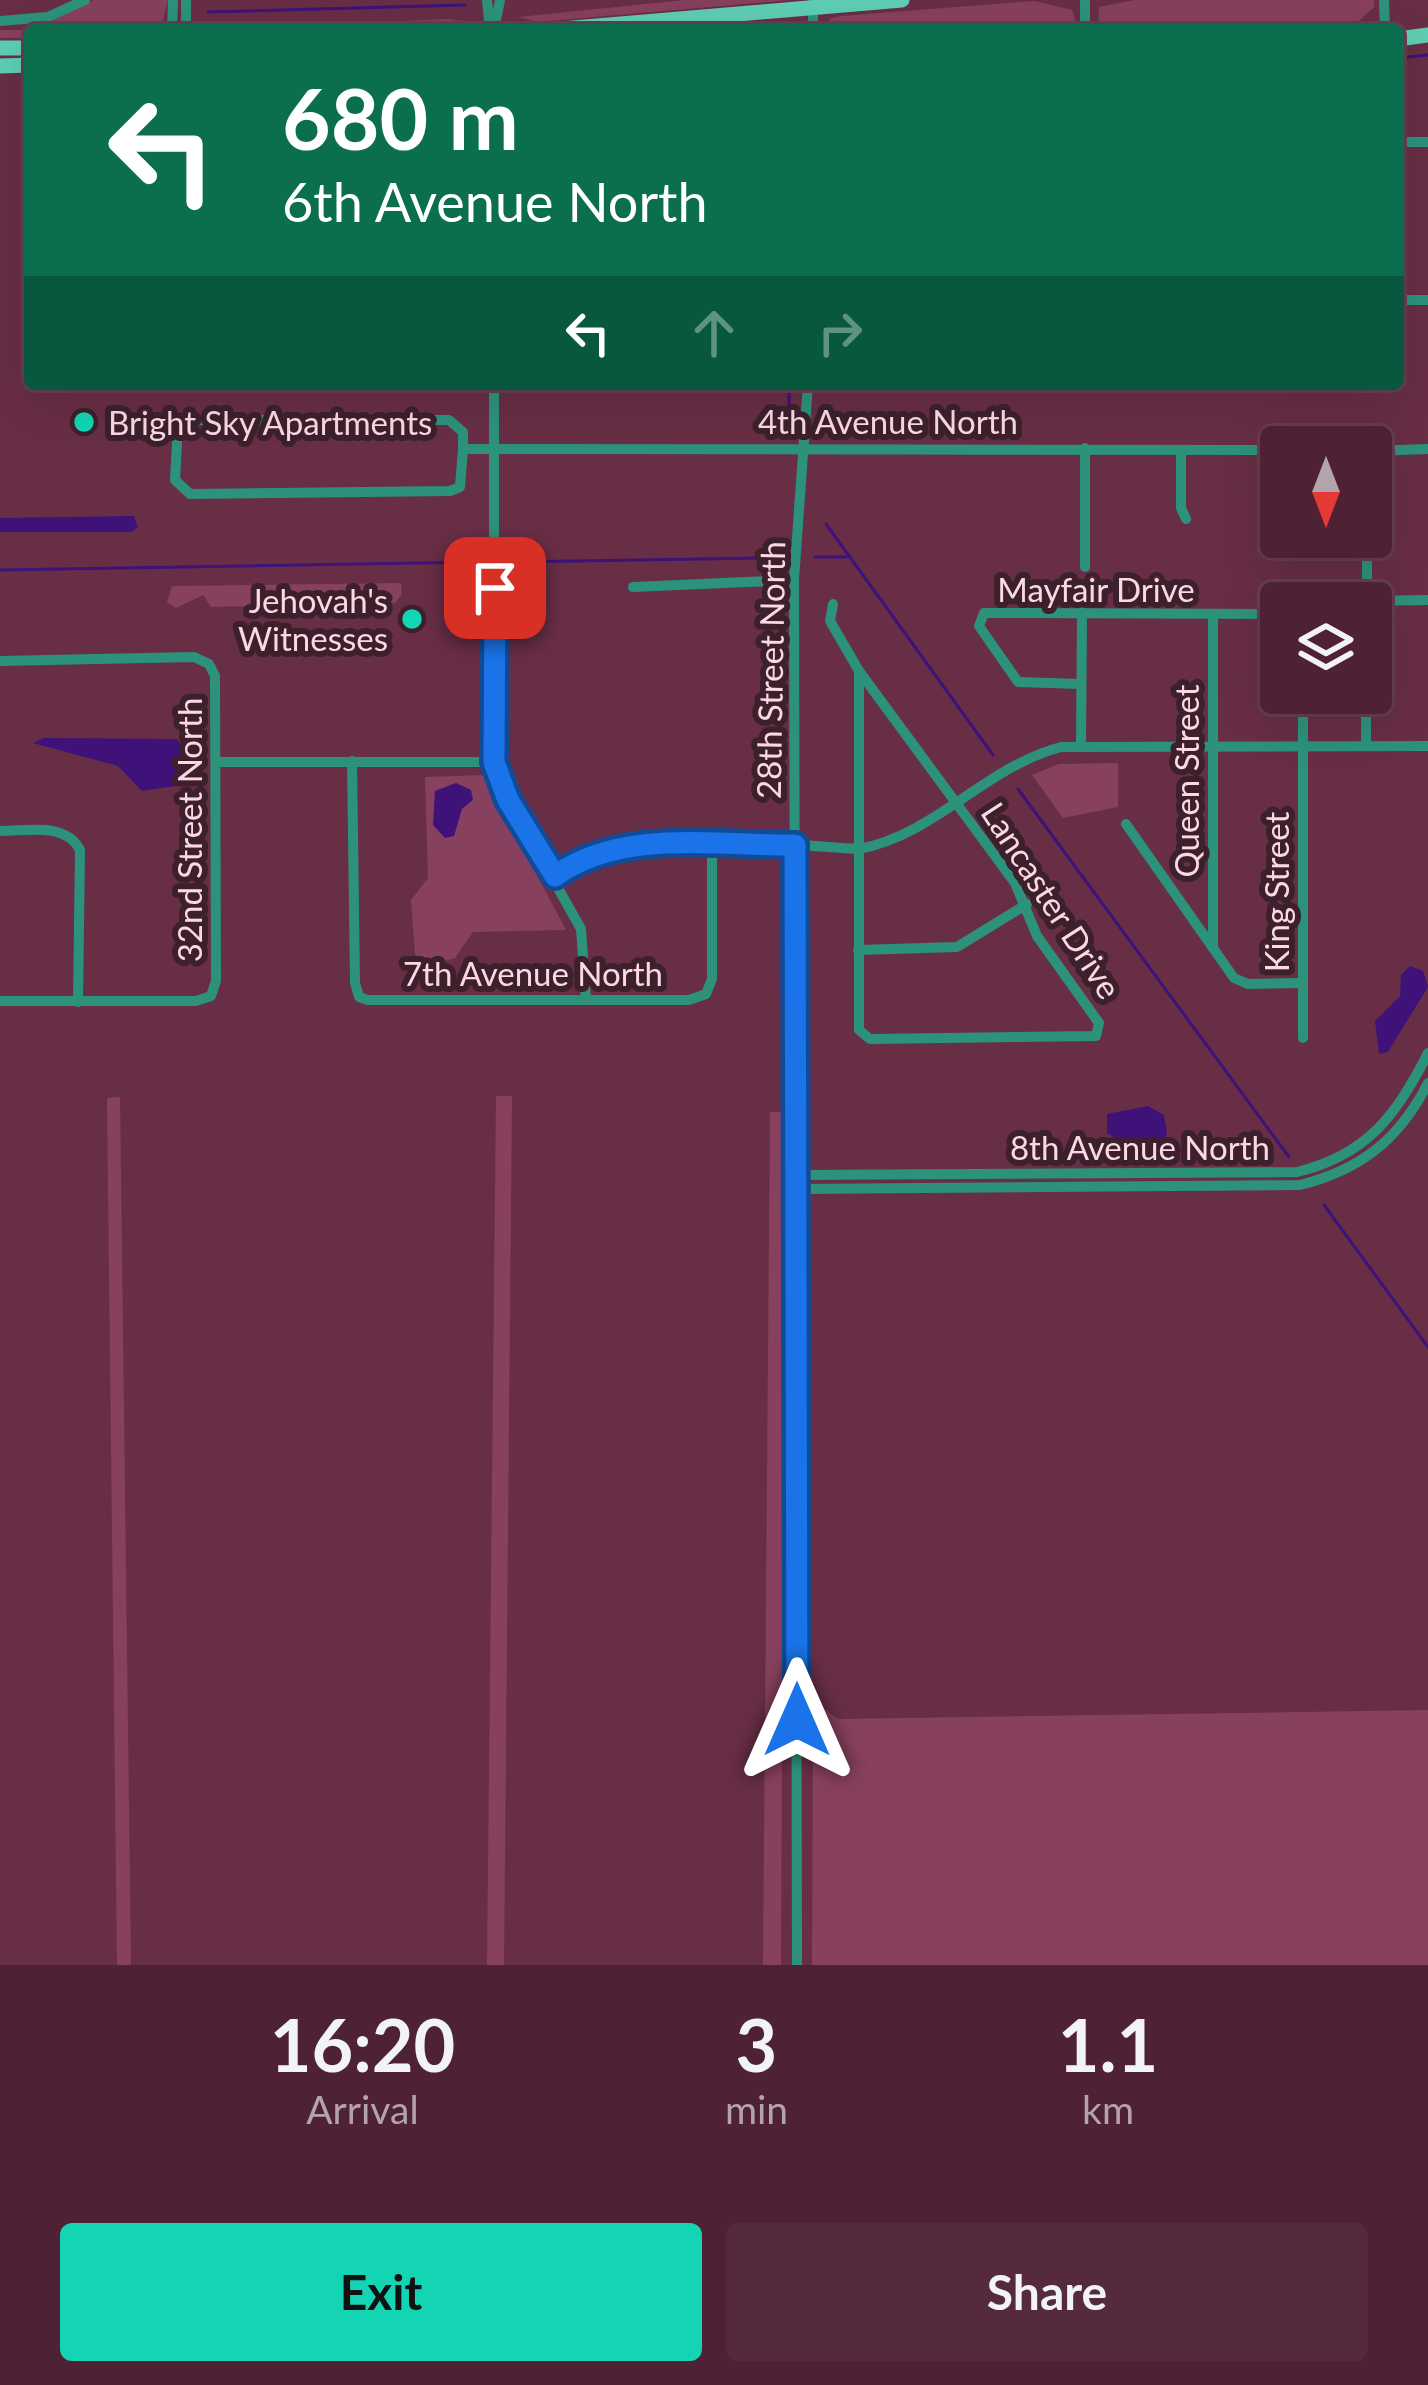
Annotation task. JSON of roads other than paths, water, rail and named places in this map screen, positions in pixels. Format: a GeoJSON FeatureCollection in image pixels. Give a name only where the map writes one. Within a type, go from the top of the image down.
{"type":"FeatureCollection","features":[{"type":"Feature","properties":{"kind":"main road"},"geometry":{"type":"LineString","coordinates":[[611,24],[902,0]]}},
{"type":"Feature","properties":{"kind":"street"},"geometry":{"type":"LineString","coordinates":[[0,21],[48,17],[85,0]]}},
{"type":"Feature","properties":{"kind":"street"},"geometry":{"type":"LineString","coordinates":[[494,390],[494,762],[508,800],[581,929],[586,1000]]}},
{"type":"Feature","properties":{"kind":"street","name":"28th Street North"},"geometry":{"type":"LineString","coordinates":[[796,1965],[794,580],[808,390]]}},
{"type":"Feature","properties":{"kind":"street"},"geometry":{"type":"LineString","coordinates":[[190,420],[449,420],[463,433],[463,449],[460,487],[450,491],[190,494],[175,480],[174,436],[178,425],[190,420]]}},
{"type":"Feature","properties":{"kind":"street"},"geometry":{"type":"LineString","coordinates":[[1084,567],[1085,448]]}},
{"type":"Feature","properties":{"kind":"street","name":"4th Avenue North"},"geometry":{"type":"LineString","coordinates":[[463,449],[1260,450]]}},
{"type":"Feature","properties":{"kind":"street"},"geometry":{"type":"LineString","coordinates":[[1392,450],[1428,449]]}},
{"type":"Feature","properties":{"kind":"street"},"geometry":{"type":"LineString","coordinates":[[1180,450],[1186,519]]}},
{"type":"Feature","properties":{"kind":"street"},"geometry":{"type":"LineString","coordinates":[[633,587],[794,580]]}},
{"type":"Feature","properties":{"kind":"street"},"geometry":{"type":"LineString","coordinates":[[1392,601],[1428,600]]}},
{"type":"Feature","properties":{"kind":"street","name":"Lancaster Drive"},"geometry":{"type":"LineString","coordinates":[[833,604],[830,620],[859,671],[958,802],[1027,904],[1037,936],[1100,1023],[1088,1040],[870,1039],[859,1030],[859,671]]}},
{"type":"Feature","properties":{"kind":"street"},"geometry":{"type":"LineString","coordinates":[[1081,746],[1082,612]]}},
{"type":"Feature","properties":{"kind":"street","name":"Mayfair Drive"},"geometry":{"type":"LineString","coordinates":[[1081,684],[1018,682],[979,626],[984,613],[1260,614]]}},
{"type":"Feature","properties":{"kind":"street","name":"Queen Street"},"geometry":{"type":"LineString","coordinates":[[1213,615],[1213,948]]}},
{"type":"Feature","properties":{"kind":"street","name":"32nd Street North"},"geometry":{"type":"LineString","coordinates":[[0,661],[194,657],[209,664],[215,676],[217,981],[212,996],[196,1001],[78,1002]]}},
{"type":"Feature","properties":{"kind":"street"},"geometry":{"type":"LineString","coordinates":[[1303,714],[1303,746]]}},
{"type":"Feature","properties":{"kind":"street"},"geometry":{"type":"LineString","coordinates":[[1366,714],[1366,746]]}},
{"type":"Feature","properties":{"kind":"street"},"geometry":{"type":"LineString","coordinates":[[555,876],[577,860],[623,846],[859,849],[915,833],[1037,754],[1081,746],[1428,746]]}},
{"type":"Feature","properties":{"kind":"street","name":"King Street"},"geometry":{"type":"LineString","coordinates":[[1303,746],[1303,1038]]}},
{"type":"Feature","properties":{"kind":"street","name":"7th Avenue North"},"geometry":{"type":"LineString","coordinates":[[352,760],[359,997],[689,1000],[706,994],[712,979],[712,846]]}},
{"type":"Feature","properties":{"kind":"street"},"geometry":{"type":"LineString","coordinates":[[216,762],[494,762]]}},
{"type":"Feature","properties":{"kind":"street"},"geometry":{"type":"LineString","coordinates":[[1126,824],[1239,982],[1303,983]]}},
{"type":"Feature","properties":{"kind":"street"},"geometry":{"type":"LineString","coordinates":[[0,831],[59,831],[74,839],[80,850],[78,1002],[0,1001]]}},
{"type":"Feature","properties":{"kind":"street"},"geometry":{"type":"LineString","coordinates":[[858,950],[957,947],[1027,904]]}},
{"type":"Feature","properties":{"kind":"street","name":"8th Avenue North"},"geometry":{"type":"LineString","coordinates":[[1357,1165],[1393,1116],[1428,1053]]}},
{"type":"Feature","properties":{"kind":"street","name":"8th Avenue North"},"geometry":{"type":"LineString","coordinates":[[797,1182],[1273,1174],[1357,1165],[1395,1134],[1428,1083]]}},
{"type":"Feature","properties":{"kind":"waterway"},"geometry":{"type":"LineString","coordinates":[[208,12],[465,5]]}},
{"type":"Feature","properties":{"kind":"waterway"},"geometry":{"type":"LineString","coordinates":[[1404,57],[1428,55]]}},
{"type":"Feature","properties":{"kind":"waterway"},"geometry":{"type":"LineString","coordinates":[[789,390],[789,423]]}},
{"type":"Feature","properties":{"kind":"waterway"},"geometry":{"type":"LineString","coordinates":[[826,524],[993,755]]}},
{"type":"Feature","properties":{"kind":"waterway"},"geometry":{"type":"LineString","coordinates":[[815,557],[846,557]]}},
{"type":"Feature","properties":{"kind":"waterway"},"geometry":{"type":"LineString","coordinates":[[511,562],[772,558]]}},
{"type":"Feature","properties":{"kind":"waterway"},"geometry":{"type":"LineString","coordinates":[[0,570],[479,562]]}},
{"type":"Feature","properties":{"kind":"waterway"},"geometry":{"type":"LineString","coordinates":[[1018,789],[1289,1157]]}},
{"type":"Feature","properties":{"kind":"waterway"},"geometry":{"type":"LineString","coordinates":[[1324,1205],[1428,1347]]}},
{"type":"Feature","properties":{"kind":"place","name":"Bright Sky Apartments"},"geometry":{"type":"Point","coordinates":[84,422]}},
{"type":"Feature","properties":{"kind":"place","name":"Jehovah's Witnesses"},"geometry":{"type":"Point","coordinates":[412,619]}}]}
